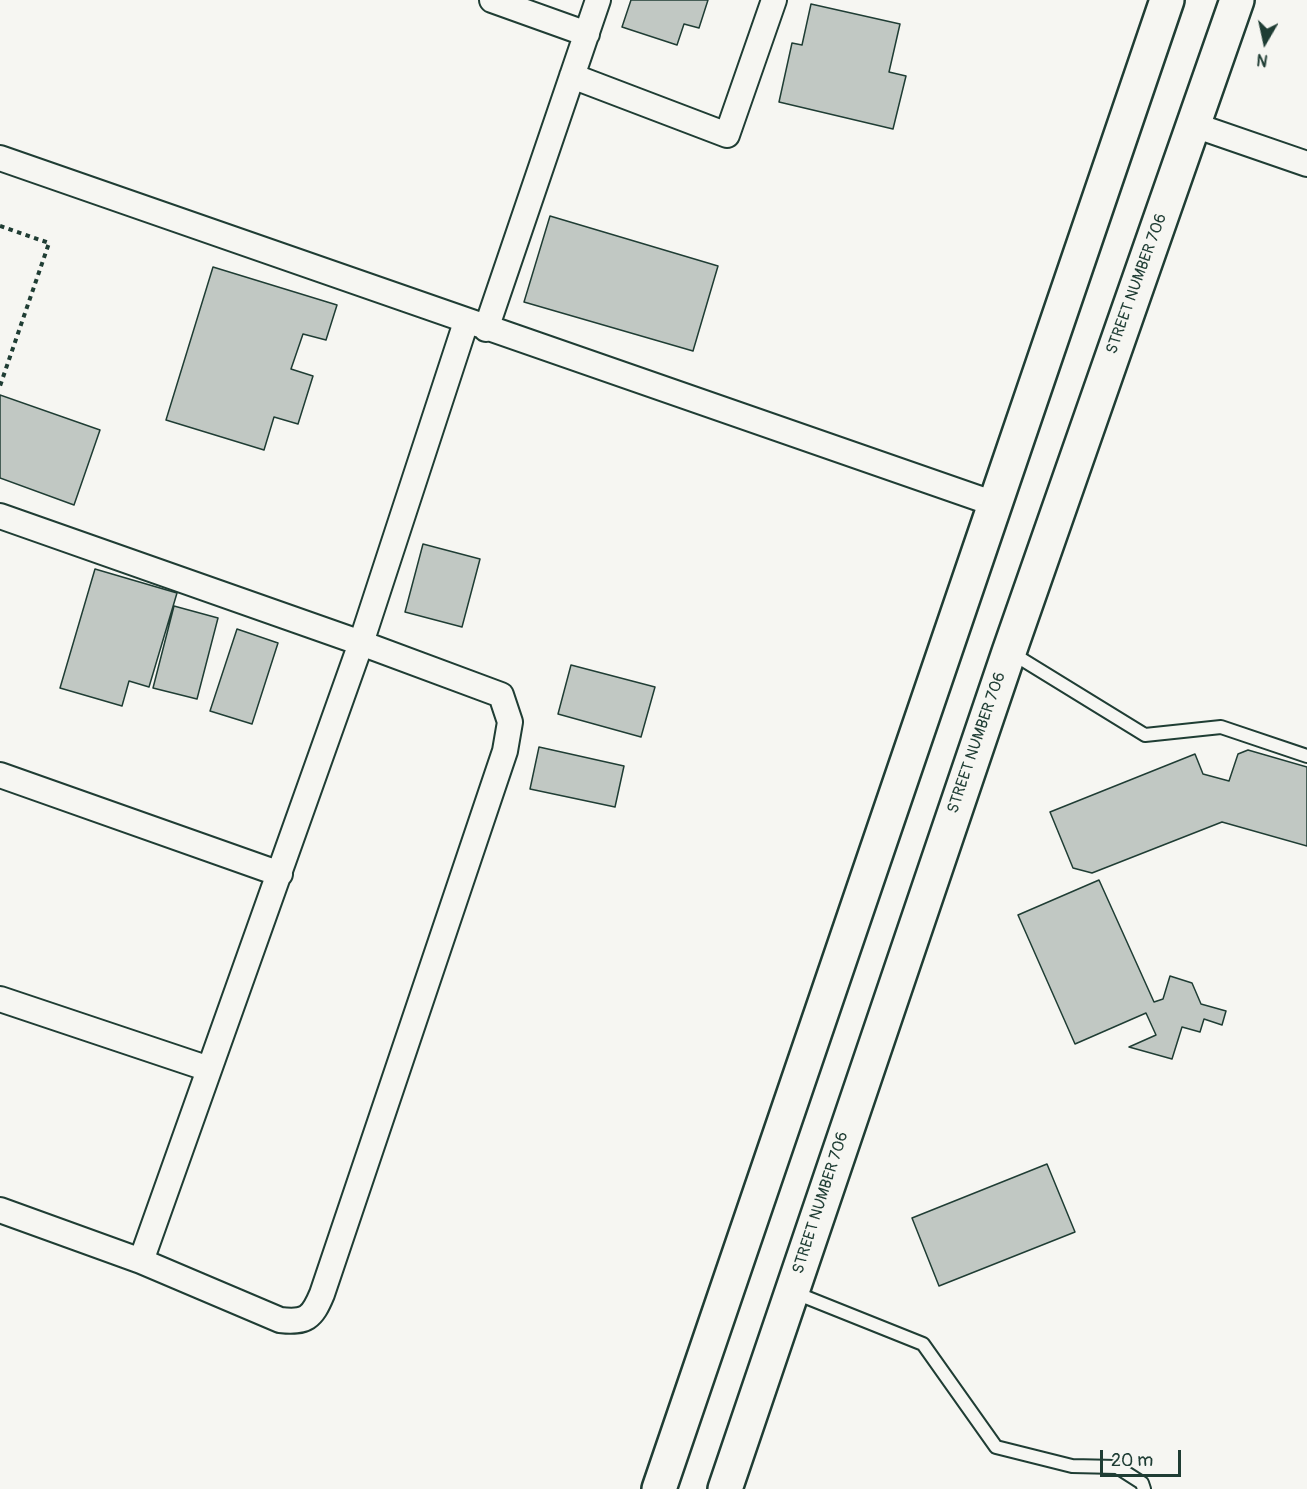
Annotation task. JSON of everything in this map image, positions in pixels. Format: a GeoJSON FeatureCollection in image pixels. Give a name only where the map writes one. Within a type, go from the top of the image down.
{"type":"FeatureCollection","features":[{"type":"Feature","properties":{"kind":"street"},"geometry":{"type":"LineString","coordinates":[[492,0],[587,34]]}},
{"type":"Feature","properties":{"kind":"street"},"geometry":{"type":"LineString","coordinates":[[141,1261],[476,325],[572,76],[598,0]]}},
{"type":"Feature","properties":{"kind":"street"},"geometry":{"type":"LineString","coordinates":[[572,76],[728,135],[774,0]]}},
{"type":"Feature","properties":{"kind":"street"},"geometry":{"type":"LineString","coordinates":[[659,1489],[1167,0]]}},
{"type":"Feature","properties":{"kind":"street","name":"STREET NUMBER 706"},"geometry":{"type":"LineString","coordinates":[[725,1489],[1009,652],[1237,0]]}},
{"type":"Feature","properties":{"kind":"street"},"geometry":{"type":"LineString","coordinates":[[1194,125],[1307,164]]}},
{"type":"Feature","properties":{"kind":"street"},"geometry":{"type":"LineString","coordinates":[[0,158],[995,504]]}},
{"type":"Feature","properties":{"kind":"street"},"geometry":{"type":"LineString","coordinates":[[0,516],[361,643],[501,695],[510,722],[502,762],[322,1294],[316,1308],[308,1318],[296,1322],[280,1320],[141,1261],[0,1210]]}},
{"type":"Feature","properties":{"kind":"street"},"geometry":{"type":"LineString","coordinates":[[0,775],[280,874]]}},
{"type":"Feature","properties":{"kind":"street"},"geometry":{"type":"LineString","coordinates":[[0,999],[209,1070]]}},
{"type":"Feature","properties":{"kind":"lane"},"geometry":{"type":"LineString","coordinates":[[1009,652],[1145,735],[1221,727],[1307,756]]}},
{"type":"Feature","properties":{"kind":"lane"},"geometry":{"type":"LineString","coordinates":[[792,1292],[923,1344],[996,1447],[1072,1466],[1117,1467],[1142,1483],[1144,1489]]}},
{"type":"Feature","properties":{"kind":"path"},"geometry":{"type":"LineString","coordinates":[[0,226],[49,243],[0,386]]}},
{"type":"Feature","properties":{"kind":"building"},"geometry":{"type":"Polygon","coordinates":[[[631,0],[708,0],[699,28],[684,24],[677,45],[622,27],[631,0]]]}},
{"type":"Feature","properties":{"kind":"building"},"geometry":{"type":"Polygon","coordinates":[[[811,4],[900,24],[889,72],[906,76],[893,129],[779,102],[792,43],[802,45],[811,4]]]}},
{"type":"Feature","properties":{"kind":"building"},"geometry":{"type":"Polygon","coordinates":[[[550,216],[718,266],[693,351],[524,302],[550,216]]]}},
{"type":"Feature","properties":{"kind":"building"},"geometry":{"type":"Polygon","coordinates":[[[213,267],[337,305],[326,340],[303,334],[291,369],[313,376],[298,424],[274,417],[264,450],[166,420],[213,267]]]}},
{"type":"Feature","properties":{"kind":"building"},"geometry":{"type":"Polygon","coordinates":[[[0,395],[100,430],[74,505],[0,478],[0,395]]]}},
{"type":"Feature","properties":{"kind":"building"},"geometry":{"type":"Polygon","coordinates":[[[423,544],[480,559],[462,627],[405,612],[423,544]]]}},
{"type":"Feature","properties":{"kind":"building"},"geometry":{"type":"Polygon","coordinates":[[[95,569],[177,593],[149,687],[129,681],[122,706],[60,688],[95,569]]]}},
{"type":"Feature","properties":{"kind":"building"},"geometry":{"type":"Polygon","coordinates":[[[174,606],[218,618],[197,699],[153,688],[174,606]]]}},
{"type":"Feature","properties":{"kind":"building"},"geometry":{"type":"Polygon","coordinates":[[[237,629],[278,643],[252,724],[210,711],[237,629]]]}},
{"type":"Feature","properties":{"kind":"building"},"geometry":{"type":"Polygon","coordinates":[[[571,665],[655,687],[641,737],[558,714],[571,665]]]}},
{"type":"Feature","properties":{"kind":"building"},"geometry":{"type":"Polygon","coordinates":[[[539,747],[624,766],[615,807],[530,789],[539,747]]]}},
{"type":"Feature","properties":{"kind":"building"},"geometry":{"type":"Polygon","coordinates":[[[1248,750],[1307,767],[1307,846],[1222,822],[1092,873],[1073,868],[1050,812],[1195,754],[1203,774],[1229,781],[1238,754],[1248,750]]]}},
{"type":"Feature","properties":{"kind":"building"},"geometry":{"type":"Polygon","coordinates":[[[1099,880],[1154,1002],[1163,999],[1170,976],[1192,983],[1201,1004],[1226,1011],[1222,1025],[1204,1019],[1200,1032],[1182,1027],[1172,1059],[1129,1047],[1156,1035],[1146,1013],[1075,1044],[1018,915],[1099,880]]]}},
{"type":"Feature","properties":{"kind":"building"},"geometry":{"type":"Polygon","coordinates":[[[1047,1164],[1075,1232],[939,1286],[912,1218],[1047,1164]]]}}]}
